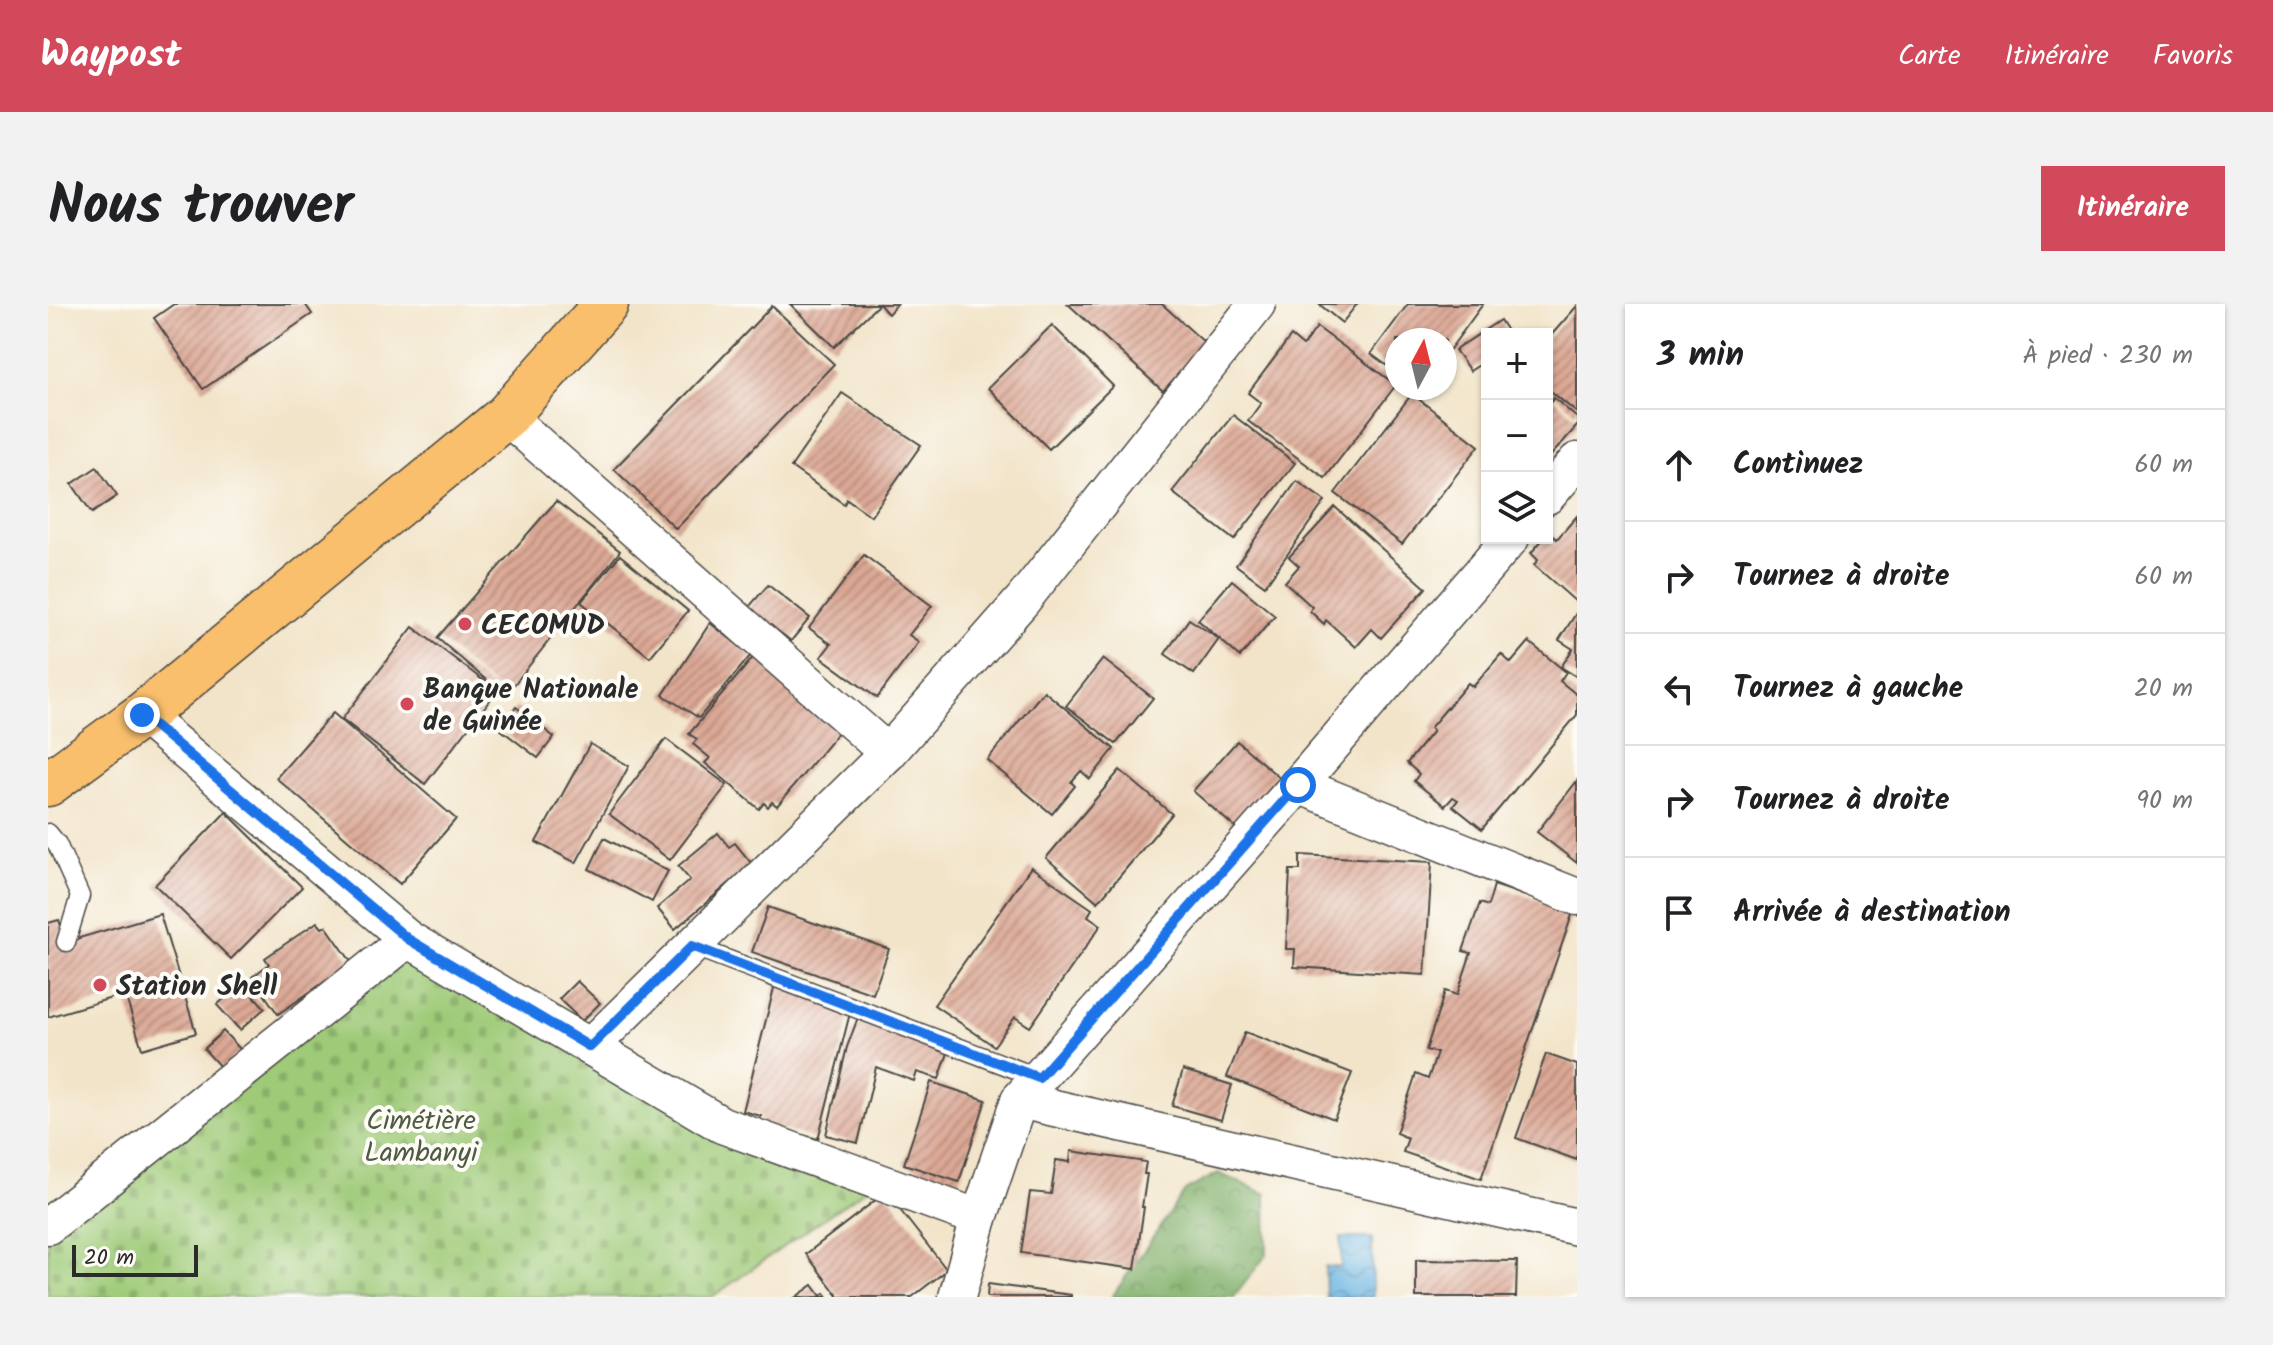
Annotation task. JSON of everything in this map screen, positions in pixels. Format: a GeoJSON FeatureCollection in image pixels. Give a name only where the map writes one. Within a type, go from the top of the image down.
{"type":"FeatureCollection","features":[{"type":"Feature","properties":{"kind":"main road"},"geometry":{"type":"LineString","coordinates":[[48,784],[142,715],[506,416],[606,304]]}},
{"type":"Feature","properties":{"kind":"street"},"geometry":{"type":"LineString","coordinates":[[590,1047],[888,753],[1022,601],[1257,304]]}},
{"type":"Feature","properties":{"kind":"street"},"geometry":{"type":"LineString","coordinates":[[506,416],[888,753]]}},
{"type":"Feature","properties":{"kind":"street"},"geometry":{"type":"LineString","coordinates":[[1553,489],[1577,461]]}},
{"type":"Feature","properties":{"kind":"street"},"geometry":{"type":"LineString","coordinates":[[957,1297],[979,1218],[1029,1089],[1506,544]]}},
{"type":"Feature","properties":{"kind":"street"},"geometry":{"type":"LineString","coordinates":[[142,715],[408,939],[722,1125],[979,1218]]}},
{"type":"Feature","properties":{"kind":"street"},"geometry":{"type":"LineString","coordinates":[[1298,785],[1577,897]]}},
{"type":"Feature","properties":{"kind":"street"},"geometry":{"type":"LineString","coordinates":[[48,1226],[408,939]]}},
{"type":"Feature","properties":{"kind":"street"},"geometry":{"type":"LineString","coordinates":[[1029,1089],[1577,1227]]}},
{"type":"Feature","properties":{"kind":"lane"},"geometry":{"type":"LineString","coordinates":[[48,833],[57,844],[80,896],[66,942]]}},
{"type":"Feature","properties":{"kind":"lane"},"geometry":{"type":"LineString","coordinates":[[692,946],[1029,1089]]}},
{"type":"Feature","properties":{"kind":"green space","name":"Cimétière Lambanyi"},"geometry":{"type":"Polygon","coordinates":[[[408,939],[870,1186],[712,1297],[48,1297],[48,1227],[408,939]]]}},
{"type":"Feature","properties":{"kind":"green space"},"geometry":{"type":"Polygon","coordinates":[[[1218,1173],[1266,1194],[1267,1254],[1234,1297],[1112,1297],[1185,1191],[1218,1173]]]}},
{"type":"Feature","properties":{"kind":"water"},"geometry":{"type":"Polygon","coordinates":[[[1341,1238],[1372,1238],[1373,1297],[1326,1297],[1325,1267],[1341,1267],[1341,1238]]]}},
{"type":"Feature","properties":{"kind":"building"},"geometry":{"type":"Polygon","coordinates":[[[174,304],[305,304],[312,314],[203,389],[154,318],[174,304]]]}},
{"type":"Feature","properties":{"kind":"building"},"geometry":{"type":"Polygon","coordinates":[[[790,304],[879,304],[834,347],[790,304]]]}},
{"type":"Feature","properties":{"kind":"building"},"geometry":{"type":"Polygon","coordinates":[[[879,304],[897,304],[888,314],[879,304]]]}},
{"type":"Feature","properties":{"kind":"building"},"geometry":{"type":"Polygon","coordinates":[[[1068,304],[1162,304],[1206,344],[1163,391],[1068,304]]]}},
{"type":"Feature","properties":{"kind":"building"},"geometry":{"type":"Polygon","coordinates":[[[1319,304],[1357,304],[1342,323],[1319,304]]]}},
{"type":"Feature","properties":{"kind":"building"},"geometry":{"type":"Polygon","coordinates":[[[1408,304],[1483,304],[1457,340],[1457,328],[1390,328],[1408,304]]]}},
{"type":"Feature","properties":{"kind":"building"},"geometry":{"type":"Polygon","coordinates":[[[772,306],[834,364],[676,529],[614,469],[772,306]]]}},
{"type":"Feature","properties":{"kind":"building"},"geometry":{"type":"Polygon","coordinates":[[[1577,306],[1577,413],[1553,393],[1553,333],[1577,306]]]}},
{"type":"Feature","properties":{"kind":"building"},"geometry":{"type":"Polygon","coordinates":[[[1500,320],[1505,328],[1488,328],[1500,320]]]}},
{"type":"Feature","properties":{"kind":"building"},"geometry":{"type":"Polygon","coordinates":[[[1052,325],[1113,386],[1049,449],[988,388],[1052,325]]]}},
{"type":"Feature","properties":{"kind":"building"},"geometry":{"type":"Polygon","coordinates":[[[1317,327],[1385,377],[1385,399],[1325,478],[1248,421],[1261,403],[1248,393],[1291,336],[1303,346],[1317,327]]]}},
{"type":"Feature","properties":{"kind":"building"},"geometry":{"type":"Polygon","coordinates":[[[1481,333],[1481,364],[1470,371],[1457,349],[1481,333]]]}},
{"type":"Feature","properties":{"kind":"building"},"geometry":{"type":"Polygon","coordinates":[[[1385,335],[1385,364],[1371,354],[1385,335]]]}},
{"type":"Feature","properties":{"kind":"building"},"geometry":{"type":"Polygon","coordinates":[[[842,393],[921,445],[871,516],[847,499],[844,504],[791,467],[842,393]]]}},
{"type":"Feature","properties":{"kind":"building"},"geometry":{"type":"Polygon","coordinates":[[[1407,400],[1420,400],[1479,446],[1402,544],[1335,493],[1407,400]]]}},
{"type":"Feature","properties":{"kind":"building"},"geometry":{"type":"Polygon","coordinates":[[[1553,400],[1577,418],[1577,426],[1553,453],[1553,400]]]}},
{"type":"Feature","properties":{"kind":"building"},"geometry":{"type":"Polygon","coordinates":[[[1233,415],[1295,463],[1234,540],[1172,492],[1233,415]]]}},
{"type":"Feature","properties":{"kind":"building"},"geometry":{"type":"Polygon","coordinates":[[[97,467],[117,496],[92,513],[72,484],[97,467]]]}},
{"type":"Feature","properties":{"kind":"building"},"geometry":{"type":"Polygon","coordinates":[[[1297,481],[1325,501],[1265,586],[1236,565],[1297,481]]]}},
{"type":"Feature","properties":{"kind":"building"},"geometry":{"type":"Polygon","coordinates":[[[556,501],[620,551],[505,696],[437,638],[556,501]]]}},
{"type":"Feature","properties":{"kind":"building"},"geometry":{"type":"Polygon","coordinates":[[[1335,507],[1426,588],[1381,638],[1372,629],[1356,647],[1326,620],[1324,624],[1310,611],[1312,607],[1285,582],[1299,566],[1289,557],[1335,507]]]}},
{"type":"Feature","properties":{"kind":"building"},"geometry":{"type":"Polygon","coordinates":[[[1577,516],[1576,602],[1534,565],[1538,560],[1531,553],[1539,544],[1553,544],[1553,536],[1557,539],[1577,516]]]}},
{"type":"Feature","properties":{"kind":"building"},"geometry":{"type":"Polygon","coordinates":[[[620,555],[688,611],[650,657],[581,602],[620,555]]]}},
{"type":"Feature","properties":{"kind":"building"},"geometry":{"type":"Polygon","coordinates":[[[864,555],[932,606],[909,635],[919,642],[877,698],[821,657],[831,644],[809,628],[864,555]]]}},
{"type":"Feature","properties":{"kind":"building"},"geometry":{"type":"Polygon","coordinates":[[[1232,580],[1275,616],[1240,657],[1198,620],[1232,580]]]}},
{"type":"Feature","properties":{"kind":"building"},"geometry":{"type":"Polygon","coordinates":[[[768,585],[810,618],[791,641],[748,608],[768,585]]]}},
{"type":"Feature","properties":{"kind":"building"},"geometry":{"type":"Polygon","coordinates":[[[1577,612],[1577,677],[1561,667],[1573,649],[1559,640],[1577,612]]]}},
{"type":"Feature","properties":{"kind":"building"},"geometry":{"type":"Polygon","coordinates":[[[1189,619],[1219,639],[1194,674],[1165,654],[1189,619]]]}},
{"type":"Feature","properties":{"kind":"building"},"geometry":{"type":"Polygon","coordinates":[[[710,623],[751,655],[699,718],[663,695],[710,623]]]}},
{"type":"Feature","properties":{"kind":"building"},"geometry":{"type":"Polygon","coordinates":[[[413,627],[497,691],[425,784],[342,719],[413,627]]]}},
{"type":"Feature","properties":{"kind":"building"},"geometry":{"type":"Polygon","coordinates":[[[1529,642],[1566,672],[1560,681],[1577,695],[1577,715],[1482,829],[1453,806],[1458,800],[1453,797],[1445,806],[1414,781],[1419,774],[1407,763],[1433,731],[1430,728],[1468,683],[1473,687],[1501,654],[1511,663],[1529,642]]]}},
{"type":"Feature","properties":{"kind":"building"},"geometry":{"type":"Polygon","coordinates":[[[755,655],[842,728],[777,806],[772,802],[768,807],[764,803],[759,809],[705,763],[710,758],[693,744],[697,739],[689,734],[755,655]]]}},
{"type":"Feature","properties":{"kind":"building"},"geometry":{"type":"Polygon","coordinates":[[[1103,659],[1153,698],[1116,744],[1066,706],[1103,659]]]}},
{"type":"Feature","properties":{"kind":"building"},"geometry":{"type":"Polygon","coordinates":[[[1044,691],[1114,749],[1090,779],[1081,771],[1071,782],[1075,786],[1052,814],[987,760],[1044,691]]]}},
{"type":"Feature","properties":{"kind":"building"},"geometry":{"type":"Polygon","coordinates":[[[516,707],[554,737],[538,758],[500,729],[516,707]]]}},
{"type":"Feature","properties":{"kind":"building"},"geometry":{"type":"Polygon","coordinates":[[[333,713],[456,819],[400,884],[276,778],[333,713]]]}},
{"type":"Feature","properties":{"kind":"building"},"geometry":{"type":"Polygon","coordinates":[[[666,739],[727,785],[670,860],[609,814],[666,739]]]}},
{"type":"Feature","properties":{"kind":"building"},"geometry":{"type":"Polygon","coordinates":[[[1237,741],[1282,780],[1238,830],[1193,791],[1237,741]]]}},
{"type":"Feature","properties":{"kind":"building"},"geometry":{"type":"Polygon","coordinates":[[[590,744],[629,766],[576,863],[536,842],[590,744]]]}},
{"type":"Feature","properties":{"kind":"building"},"geometry":{"type":"Polygon","coordinates":[[[1120,770],[1172,814],[1098,902],[1046,858],[1120,770]]]}},
{"type":"Feature","properties":{"kind":"building"},"geometry":{"type":"Polygon","coordinates":[[[1577,781],[1577,863],[1537,832],[1577,781]]]}},
{"type":"Feature","properties":{"kind":"building"},"geometry":{"type":"Polygon","coordinates":[[[226,812],[302,887],[231,959],[155,885],[226,812]]]}},
{"type":"Feature","properties":{"kind":"building"},"geometry":{"type":"Polygon","coordinates":[[[718,833],[729,847],[735,843],[752,864],[675,929],[657,908],[690,880],[678,866],[718,833]]]}},
{"type":"Feature","properties":{"kind":"building"},"geometry":{"type":"Polygon","coordinates":[[[604,838],[668,871],[652,902],[589,869],[604,838]]]}},
{"type":"Feature","properties":{"kind":"building"},"geometry":{"type":"Polygon","coordinates":[[[1300,855],[1432,862],[1425,975],[1294,967],[1295,949],[1286,949],[1290,870],[1300,870],[1300,855]]]}},
{"type":"Feature","properties":{"kind":"building"},"geometry":{"type":"Polygon","coordinates":[[[1031,867],[1092,909],[1088,916],[1101,925],[1030,1027],[1015,1017],[994,1046],[934,1005],[1031,867]]]}},
{"type":"Feature","properties":{"kind":"building"},"geometry":{"type":"Polygon","coordinates":[[[1494,885],[1573,912],[1481,1179],[1403,1152],[1408,1138],[1396,1133],[1416,1074],[1428,1079],[1437,1053],[1426,1050],[1445,991],[1457,995],[1471,953],[1463,951],[1480,903],[1488,906],[1494,885]]]}},
{"type":"Feature","properties":{"kind":"building"},"geometry":{"type":"Polygon","coordinates":[[[768,907],[889,949],[873,994],[752,952],[768,907]]]}},
{"type":"Feature","properties":{"kind":"building"},"geometry":{"type":"Polygon","coordinates":[[[160,914],[196,1033],[142,1049],[125,994],[48,1017],[48,923],[59,920],[66,942],[160,914]]]}},
{"type":"Feature","properties":{"kind":"building"},"geometry":{"type":"Polygon","coordinates":[[[317,922],[322,928],[326,926],[352,963],[278,1014],[252,977],[269,964],[265,958],[317,922]]]}},
{"type":"Feature","properties":{"kind":"building"},"geometry":{"type":"Polygon","coordinates":[[[577,981],[600,1003],[582,1021],[559,999],[577,981]]]}},
{"type":"Feature","properties":{"kind":"building"},"geometry":{"type":"Polygon","coordinates":[[[242,983],[265,1008],[240,1030],[217,1005],[242,983]]]}},
{"type":"Feature","properties":{"kind":"building"},"geometry":{"type":"Polygon","coordinates":[[[775,984],[832,1005],[831,1009],[850,1013],[818,1139],[759,1124],[761,1116],[743,1111],[775,984]]]}},
{"type":"Feature","properties":{"kind":"building"},"geometry":{"type":"Polygon","coordinates":[[[859,1015],[950,1047],[939,1079],[917,1072],[914,1081],[876,1067],[858,1143],[826,1135],[847,1047],[859,1015]]]}},
{"type":"Feature","properties":{"kind":"building"},"geometry":{"type":"Polygon","coordinates":[[[223,1031],[241,1050],[222,1069],[204,1049],[223,1031]]]}},
{"type":"Feature","properties":{"kind":"building"},"geometry":{"type":"Polygon","coordinates":[[[1245,1032],[1352,1073],[1334,1119],[1227,1077],[1245,1032]]]}},
{"type":"Feature","properties":{"kind":"building"},"geometry":{"type":"Polygon","coordinates":[[[1546,1054],[1577,1065],[1577,1160],[1516,1138],[1546,1054]]]}},
{"type":"Feature","properties":{"kind":"building"},"geometry":{"type":"Polygon","coordinates":[[[1183,1070],[1232,1085],[1221,1120],[1172,1106],[1183,1070]]]}},
{"type":"Feature","properties":{"kind":"building"},"geometry":{"type":"Polygon","coordinates":[[[931,1082],[986,1100],[959,1182],[904,1164],[931,1082]]]}},
{"type":"Feature","properties":{"kind":"building"},"geometry":{"type":"Polygon","coordinates":[[[1071,1151],[1146,1162],[1144,1207],[1135,1269],[1021,1253],[1030,1192],[1051,1194],[1056,1160],[1070,1162],[1071,1151]]]}},
{"type":"Feature","properties":{"kind":"building"},"geometry":{"type":"Polygon","coordinates":[[[886,1192],[947,1270],[912,1297],[839,1297],[806,1254],[886,1192]]]}},
{"type":"Feature","properties":{"kind":"building"},"geometry":{"type":"Polygon","coordinates":[[[1416,1260],[1517,1261],[1516,1297],[1416,1297],[1416,1260]]]}},
{"type":"Feature","properties":{"kind":"building"},"geometry":{"type":"Polygon","coordinates":[[[988,1284],[1071,1295],[1071,1297],[987,1297],[988,1284]]]}},
{"type":"Feature","properties":{"kind":"building"},"geometry":{"type":"Polygon","coordinates":[[[813,1285],[821,1296],[825,1293],[828,1297],[796,1297],[813,1285]]]}},
{"type":"Feature","properties":{"kind":"place","name":"CECOMUD"},"geometry":{"type":"Point","coordinates":[465,624]}},
{"type":"Feature","properties":{"kind":"place","name":"Banque Nationale de Guinée"},"geometry":{"type":"Point","coordinates":[407,704]}},
{"type":"Feature","properties":{"kind":"place","name":"Station Shell"},"geometry":{"type":"Point","coordinates":[100,985]}},
{"type":"Feature","properties":{"kind":"route"},"geometry":{"type":"LineString","coordinates":[[142,715],[408,939],[590,1047],[692,946],[1039,1078],[1298,785]]}}]}
